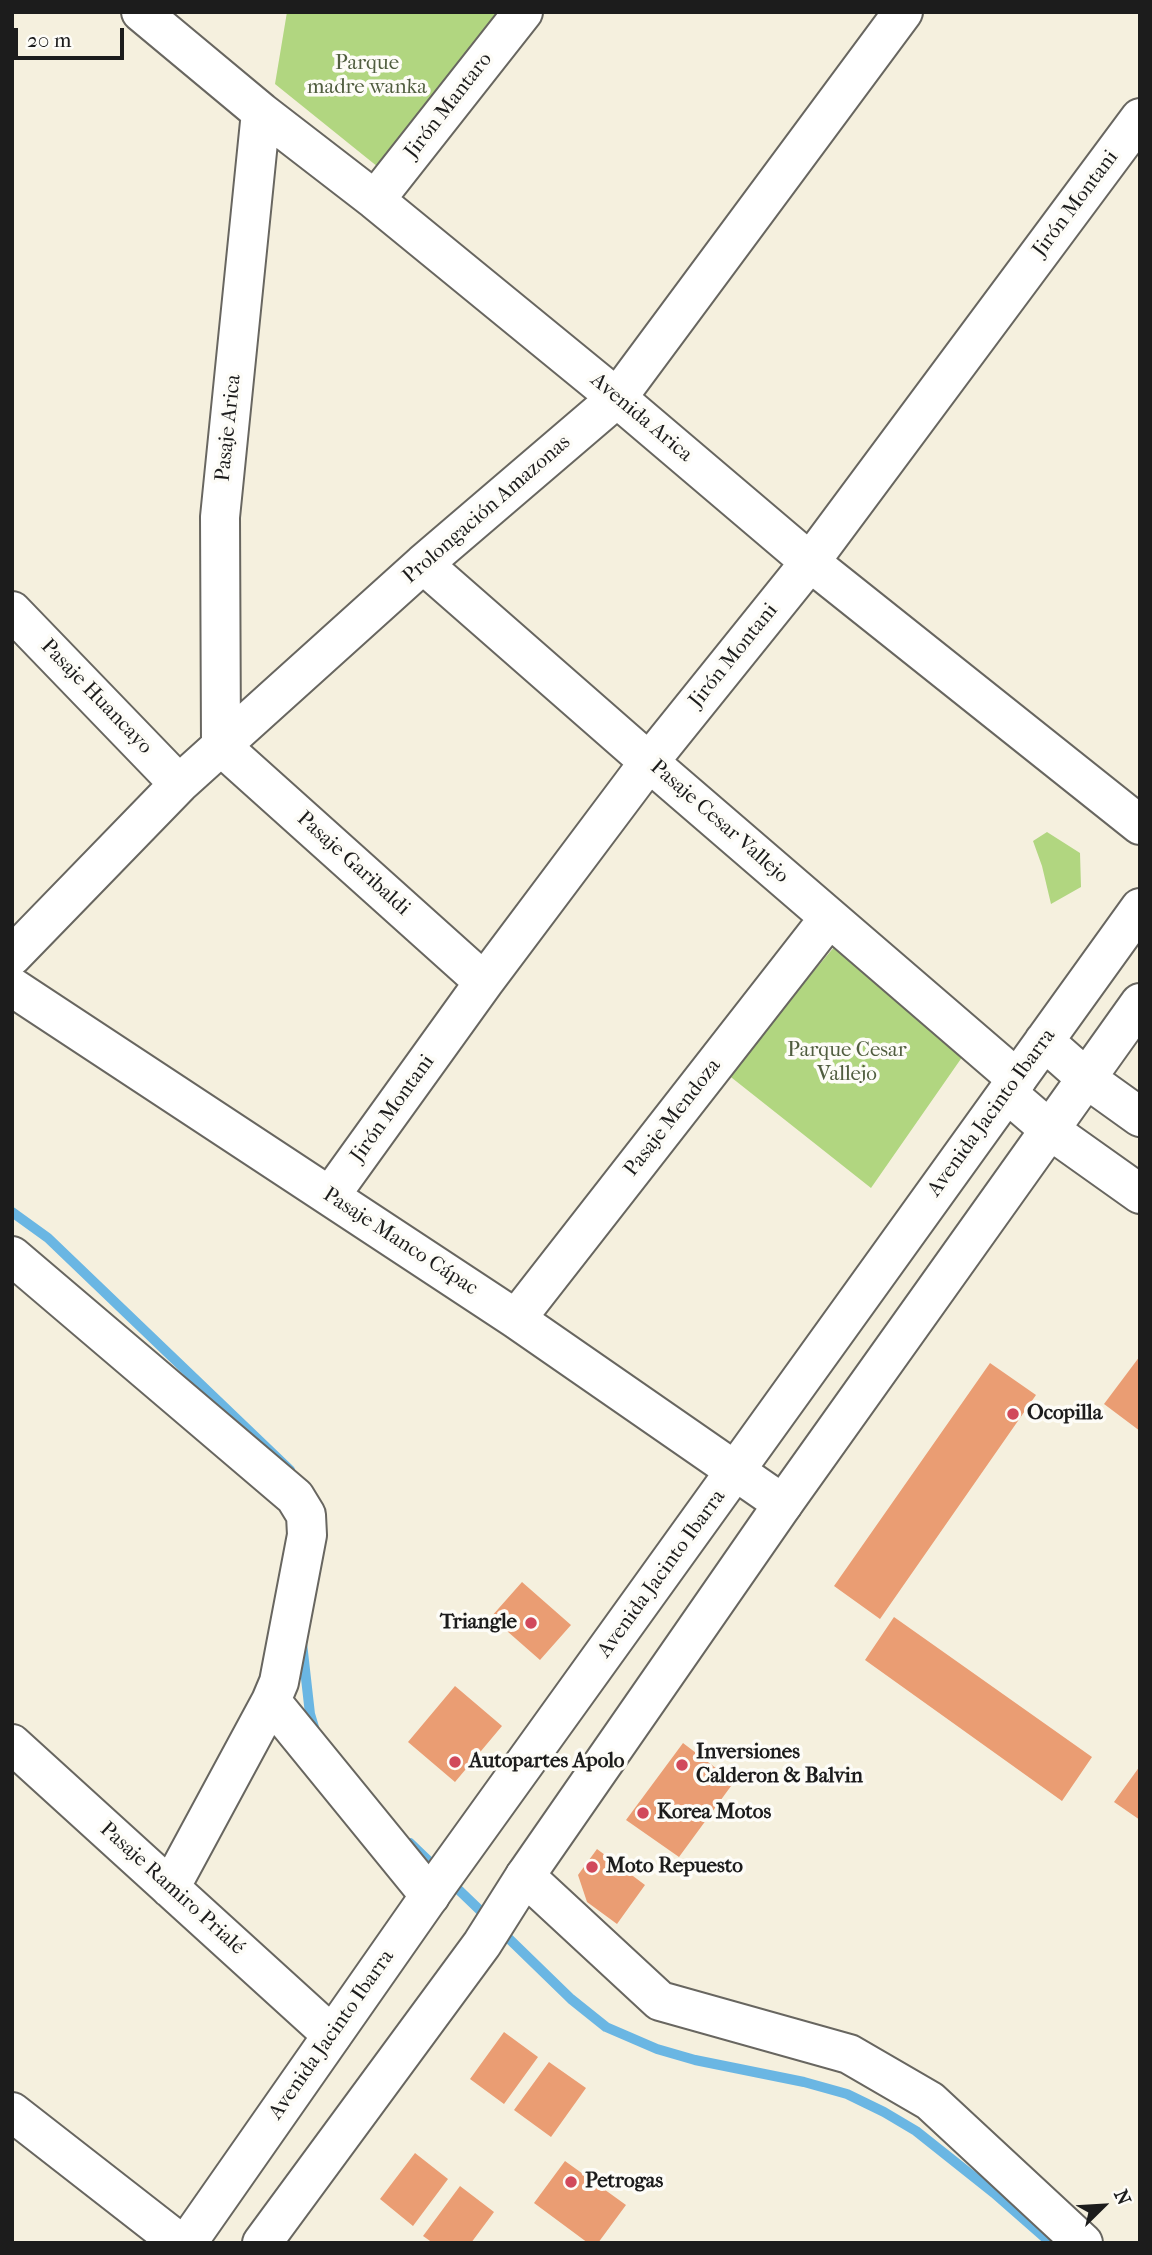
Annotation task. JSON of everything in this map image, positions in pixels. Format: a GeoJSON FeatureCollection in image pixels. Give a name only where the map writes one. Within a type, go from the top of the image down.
{"type":"FeatureCollection","features":[{"type":"Feature","properties":{"kind":"street","name":"Avenida Arica"},"geometry":{"type":"LineString","coordinates":[[141,12],[617,398],[810,562],[1140,825]]}},
{"type":"Feature","properties":{"kind":"street","name":"Jirón Mantaro"},"geometry":{"type":"LineString","coordinates":[[375,200],[523,12]]}},
{"type":"Feature","properties":{"kind":"street","name":"Prolongación Amazonas"},"geometry":{"type":"LineString","coordinates":[[12,956],[179,783],[423,564],[617,398],[902,12]]}},
{"type":"Feature","properties":{"kind":"street","name":"Pasaje Arica"},"geometry":{"type":"LineString","coordinates":[[221,746],[220,517],[261,112]]}},
{"type":"Feature","properties":{"kind":"street","name":"Jirón Montani"},"geometry":{"type":"LineString","coordinates":[[330,1196],[484,982],[649,762],[810,562],[1140,118]]}},
{"type":"Feature","properties":{"kind":"street","name":"Pasaje Cesar Vallejo"},"geometry":{"type":"LineString","coordinates":[[423,564],[830,918],[1012,1086],[1050,1130],[1140,1194]]}},
{"type":"Feature","properties":{"kind":"street","name":"Pasaje Huancayo"},"geometry":{"type":"LineString","coordinates":[[12,611],[179,783]]}},
{"type":"Feature","properties":{"kind":"street","name":"Pasaje Garibaldi"},"geometry":{"type":"LineString","coordinates":[[221,746],[484,982]]}},
{"type":"Feature","properties":{"kind":"street","name":"Avenida Jacinto Ibarra"},"geometry":{"type":"LineString","coordinates":[[187,2243],[435,1888],[1140,908]]}},
{"type":"Feature","properties":{"kind":"street","name":"Pasaje Mendoza"},"geometry":{"type":"LineString","coordinates":[[516,1319],[830,918]]}},
{"type":"Feature","properties":{"kind":"street","name":"Pasaje Manco Cápac"},"geometry":{"type":"LineString","coordinates":[[12,987],[516,1319],[783,1504]]}},
{"type":"Feature","properties":{"kind":"street"},"geometry":{"type":"LineString","coordinates":[[262,2243],[482,1944],[522,1880],[783,1504],[1140,1003]]}},
{"type":"Feature","properties":{"kind":"street"},"geometry":{"type":"LineString","coordinates":[[1044,1041],[1087,1079],[1140,1117]]}},
{"type":"Feature","properties":{"kind":"street"},"geometry":{"type":"LineString","coordinates":[[12,1256],[295,1497],[306,1515],[307,1535],[279,1682],[170,1888]]}},
{"type":"Feature","properties":{"kind":"street"},"geometry":{"type":"LineString","coordinates":[[271,1701],[435,1888]]}},
{"type":"Feature","properties":{"kind":"street","name":"Pasaje Ramiro Prialé"},"geometry":{"type":"LineString","coordinates":[[12,1744],[332,2035]]}},
{"type":"Feature","properties":{"kind":"street"},"geometry":{"type":"LineString","coordinates":[[522,1880],[660,2001],[849,2054],[930,2101],[1083,2243]]}},
{"type":"Feature","properties":{"kind":"street"},"geometry":{"type":"LineString","coordinates":[[12,2112],[180,2243]]}},
{"type":"Feature","properties":{"kind":"green space","name":"Parque madre wanka"},"geometry":{"type":"Polygon","coordinates":[[[287,12],[500,12],[378,167],[275,84],[287,12]]]}},
{"type":"Feature","properties":{"kind":"green space"},"geometry":{"type":"Polygon","coordinates":[[[1047,832],[1080,853],[1081,887],[1051,904],[1033,841],[1047,832]]]}},
{"type":"Feature","properties":{"kind":"green space","name":"Parque Cesar Vallejo"},"geometry":{"type":"Polygon","coordinates":[[[835,946],[965,1053],[871,1188],[727,1074],[835,946]]]}},
{"type":"Feature","properties":{"kind":"building"},"geometry":{"type":"Polygon","coordinates":[[[1140,1356],[1140,1431],[1104,1404],[1140,1356]]]}},
{"type":"Feature","properties":{"kind":"building"},"geometry":{"type":"Polygon","coordinates":[[[990,1363],[1036,1395],[880,1619],[834,1586],[990,1363]]]}},
{"type":"Feature","properties":{"kind":"building"},"geometry":{"type":"Polygon","coordinates":[[[522,1582],[571,1625],[540,1660],[491,1617],[522,1582]]]}},
{"type":"Feature","properties":{"kind":"building"},"geometry":{"type":"Polygon","coordinates":[[[894,1617],[1092,1757],[1062,1801],[865,1660],[894,1617]]]}},
{"type":"Feature","properties":{"kind":"building"},"geometry":{"type":"Polygon","coordinates":[[[455,1686],[502,1726],[455,1782],[408,1742],[455,1686]]]}},
{"type":"Feature","properties":{"kind":"building"},"geometry":{"type":"Polygon","coordinates":[[[683,1743],[734,1782],[679,1857],[626,1820],[683,1743]]]}},
{"type":"Feature","properties":{"kind":"building"},"geometry":{"type":"Polygon","coordinates":[[[1140,1766],[1140,1820],[1114,1802],[1140,1766]]]}},
{"type":"Feature","properties":{"kind":"building"},"geometry":{"type":"Polygon","coordinates":[[[597,1849],[645,1885],[617,1924],[587,1902],[578,1875],[597,1849]]]}},
{"type":"Feature","properties":{"kind":"building"},"geometry":{"type":"Polygon","coordinates":[[[504,2032],[538,2057],[504,2104],[470,2079],[504,2032]]]}},
{"type":"Feature","properties":{"kind":"building","name":"Petrogas"},"geometry":{"type":"Polygon","coordinates":[[[549,2062],[586,2088],[551,2137],[514,2110],[549,2062]]]}},
{"type":"Feature","properties":{"kind":"building"},"geometry":{"type":"Polygon","coordinates":[[[415,2153],[448,2179],[413,2226],[380,2199],[415,2153]]]}},
{"type":"Feature","properties":{"kind":"building","name":"Petrogas"},"geometry":{"type":"Polygon","coordinates":[[[565,2161],[626,2205],[598,2243],[588,2243],[534,2203],[565,2161]]]}},
{"type":"Feature","properties":{"kind":"building"},"geometry":{"type":"Polygon","coordinates":[[[460,2186],[494,2212],[471,2243],[433,2243],[423,2236],[460,2186]]]}},
{"type":"Feature","properties":{"kind":"waterway"},"geometry":{"type":"LineString","coordinates":[[12,1212],[48,1238],[290,1470]]}},
{"type":"Feature","properties":{"kind":"waterway"},"geometry":{"type":"LineString","coordinates":[[302,1643],[310,1714],[316,1734]]}},
{"type":"Feature","properties":{"kind":"waterway"},"geometry":{"type":"LineString","coordinates":[[410,1843],[489,1919]]}},
{"type":"Feature","properties":{"kind":"waterway"},"geometry":{"type":"LineString","coordinates":[[500,1930],[571,1999],[606,2027],[657,2049],[695,2060],[804,2082],[847,2094],[916,2131],[1051,2243]]}},
{"type":"Feature","properties":{"kind":"place","name":"Ocopilla"},"geometry":{"type":"Point","coordinates":[1013,1414]}},
{"type":"Feature","properties":{"kind":"place","name":"Triangle"},"geometry":{"type":"Point","coordinates":[531,1623]}},
{"type":"Feature","properties":{"kind":"place","name":"Autopartes Apolo"},"geometry":{"type":"Point","coordinates":[455,1762]}},
{"type":"Feature","properties":{"kind":"place","name":"Inversiones Calderon & Balvin"},"geometry":{"type":"Point","coordinates":[682,1765]}},
{"type":"Feature","properties":{"kind":"place","name":"Korea Motos"},"geometry":{"type":"Point","coordinates":[643,1813]}},
{"type":"Feature","properties":{"kind":"place","name":"Moto Repuesto"},"geometry":{"type":"Point","coordinates":[592,1867]}},
{"type":"Feature","properties":{"kind":"place","name":"Petrogas"},"geometry":{"type":"Point","coordinates":[571,2182]}}]}
